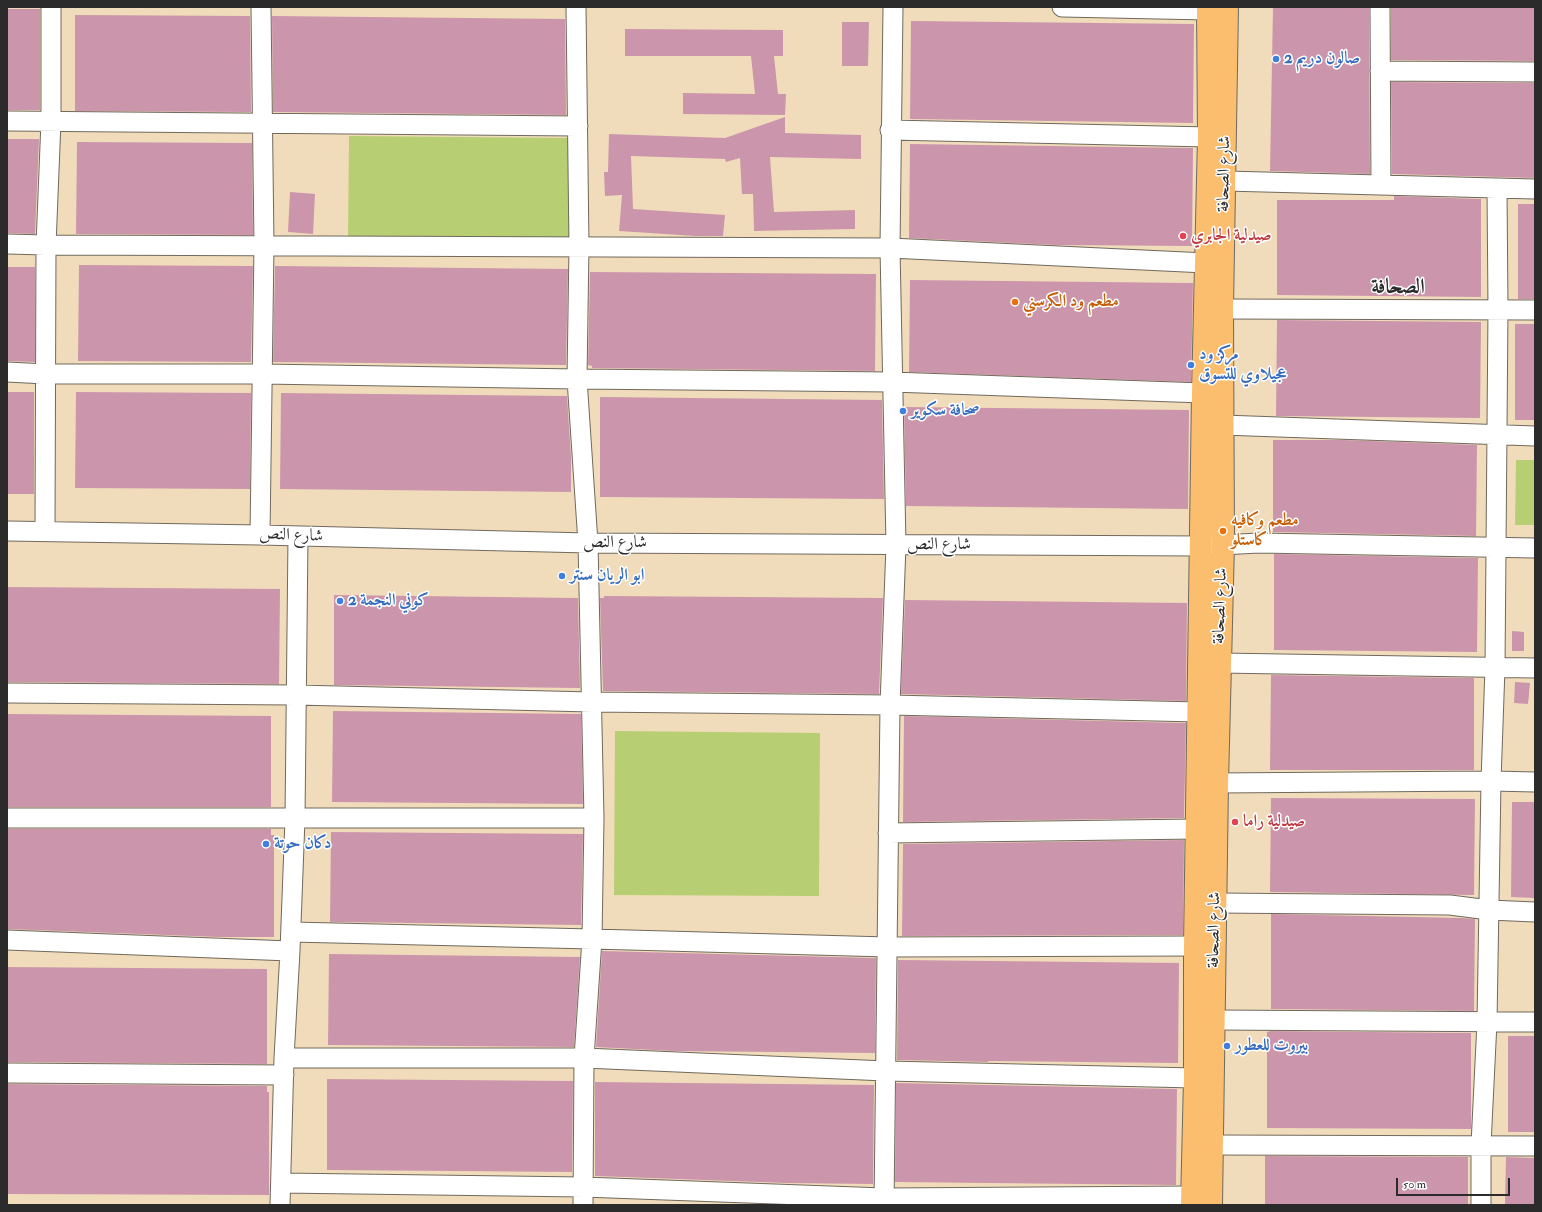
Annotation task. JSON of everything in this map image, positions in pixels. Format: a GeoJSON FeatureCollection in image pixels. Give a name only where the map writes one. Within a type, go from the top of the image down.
{"type":"FeatureCollection","features":[{"type":"Feature","properties":{"kind":"main road","name":"شارع الصحافة"},"geometry":{"type":"LineString","coordinates":[[1198,1202],[1195,1078],[1195,946],[1202,546],[1203,393],[1209,137],[1215,8]]}},
{"type":"Feature","properties":{"kind":"main road","name":"شارع الصحافة"},"geometry":{"type":"LineString","coordinates":[[1198,1202],[1213,1145],[1219,662],[1224,544],[1222,309],[1225,181],[1215,8]]}},
{"type":"Feature","properties":{"kind":"street"},"geometry":{"type":"LineString","coordinates":[[45,531],[46,245],[51,121],[51,7]]}},
{"type":"Feature","properties":{"kind":"street"},"geometry":{"type":"LineString","coordinates":[[260,535],[264,245],[261,7]]}},
{"type":"Feature","properties":{"kind":"street"},"geometry":{"type":"LineString","coordinates":[[576,7],[579,246],[577,379],[588,544],[594,818],[592,939],[584,1058],[583,1196]]}},
{"type":"Feature","properties":{"kind":"street"},"geometry":{"type":"LineString","coordinates":[[884,1201],[890,705],[896,545],[890,248],[890,130],[893,7]]}},
{"type":"Feature","properties":{"kind":"street"},"geometry":{"type":"LineString","coordinates":[[1062,7],[1215,8]]}},
{"type":"Feature","properties":{"kind":"street"},"geometry":{"type":"LineString","coordinates":[[1380,7],[1380,185]]}},
{"type":"Feature","properties":{"kind":"street"},"geometry":{"type":"LineString","coordinates":[[1380,71],[1535,72]]}},
{"type":"Feature","properties":{"kind":"street"},"geometry":{"type":"LineString","coordinates":[[7,120],[262,124],[578,126]]}},
{"type":"Feature","properties":{"kind":"street"},"geometry":{"type":"LineString","coordinates":[[890,130],[1209,137]]}},
{"type":"Feature","properties":{"kind":"street"},"geometry":{"type":"LineString","coordinates":[[1225,181],[1535,189]]}},
{"type":"Feature","properties":{"kind":"street"},"geometry":{"type":"LineString","coordinates":[[1481,1205],[1481,1145],[1487,1022],[1491,781],[1495,668],[1498,309],[1497,188]]}},
{"type":"Feature","properties":{"kind":"street"},"geometry":{"type":"LineString","coordinates":[[7,244],[890,248],[1206,263]]}},
{"type":"Feature","properties":{"kind":"street"},"geometry":{"type":"LineString","coordinates":[[1222,309],[1535,310]]}},
{"type":"Feature","properties":{"kind":"street"},"geometry":{"type":"LineString","coordinates":[[7,372],[46,374],[262,374],[892,382],[1203,393]]}},
{"type":"Feature","properties":{"kind":"street"},"geometry":{"type":"LineString","coordinates":[[1222,425],[1535,436]]}},
{"type":"Feature","properties":{"kind":"street","name":"شارع النص"},"geometry":{"type":"LineString","coordinates":[[7,531],[260,535],[588,544],[1202,546],[1259,543],[1535,548]]}},
{"type":"Feature","properties":{"kind":"street"},"geometry":{"type":"LineString","coordinates":[[280,1205],[284,1067],[295,819],[298,536]]}},
{"type":"Feature","properties":{"kind":"street"},"geometry":{"type":"LineString","coordinates":[[1219,662],[1535,668]]}},
{"type":"Feature","properties":{"kind":"street"},"geometry":{"type":"LineString","coordinates":[[7,693],[296,695],[592,702],[890,705],[1199,712]]}},
{"type":"Feature","properties":{"kind":"street"},"geometry":{"type":"LineString","coordinates":[[1217,783],[1535,782]]}},
{"type":"Feature","properties":{"kind":"street"},"geometry":{"type":"LineString","coordinates":[[7,818],[594,818]]}},
{"type":"Feature","properties":{"kind":"street"},"geometry":{"type":"LineString","coordinates":[[888,833],[1197,829]]}},
{"type":"Feature","properties":{"kind":"street"},"geometry":{"type":"LineString","coordinates":[[1216,903],[1450,905],[1489,910],[1535,912]]}},
{"type":"Feature","properties":{"kind":"street"},"geometry":{"type":"LineString","coordinates":[[7,940],[290,942],[592,939],[888,947],[1195,946]]}},
{"type":"Feature","properties":{"kind":"street"},"geometry":{"type":"LineString","coordinates":[[1214,1020],[1535,1022]]}},
{"type":"Feature","properties":{"kind":"street"},"geometry":{"type":"LineString","coordinates":[[7,1074],[584,1058],[886,1071],[1195,1078]]}},
{"type":"Feature","properties":{"kind":"street"},"geometry":{"type":"LineString","coordinates":[[1213,1145],[1535,1146]]}},
{"type":"Feature","properties":{"kind":"street"},"geometry":{"type":"LineString","coordinates":[[281,1183],[583,1196],[884,1201],[1198,1202]]}},
{"type":"Feature","properties":{"kind":"green space"},"geometry":{"type":"Polygon","coordinates":[[[349,136],[572,138],[571,242],[348,239],[349,136]]]}},
{"type":"Feature","properties":{"kind":"green space"},"geometry":{"type":"Polygon","coordinates":[[[1516,460],[1535,460],[1535,525],[1515,525],[1516,460]]]}},
{"type":"Feature","properties":{"kind":"green space"},"geometry":{"type":"Polygon","coordinates":[[[615,731],[820,733],[819,896],[614,895],[615,731]]]}},
{"type":"Feature","properties":{"kind":"building"},"geometry":{"type":"Polygon","coordinates":[[[1273,7],[1369,7],[1370,174],[1270,171],[1273,7]]]}},
{"type":"Feature","properties":{"kind":"building"},"geometry":{"type":"Polygon","coordinates":[[[1391,7],[1535,7],[1535,61],[1391,60],[1391,7]]]}},
{"type":"Feature","properties":{"kind":"building"},"geometry":{"type":"Polygon","coordinates":[[[7,9],[40,9],[40,110],[7,110],[7,9]]]}},
{"type":"Feature","properties":{"kind":"building"},"geometry":{"type":"Polygon","coordinates":[[[75,15],[250,16],[251,112],[75,111],[75,15]]]}},
{"type":"Feature","properties":{"kind":"building"},"geometry":{"type":"Polygon","coordinates":[[[272,16],[565,19],[566,115],[273,112],[272,16]]]}},
{"type":"Feature","properties":{"kind":"building"},"geometry":{"type":"Polygon","coordinates":[[[911,21],[1194,24],[1193,123],[910,119],[911,21]]]}},
{"type":"Feature","properties":{"kind":"building"},"geometry":{"type":"Polygon","coordinates":[[[842,22],[869,22],[868,66],[842,66],[842,22]]]}},
{"type":"Feature","properties":{"kind":"building"},"geometry":{"type":"Polygon","coordinates":[[[625,29],[783,30],[783,56],[774,56],[778,94],[786,94],[785,115],[683,114],[683,93],[755,94],[751,56],[625,56],[625,29]]]}},
{"type":"Feature","properties":{"kind":"building"},"geometry":{"type":"Polygon","coordinates":[[[1391,82],[1535,83],[1535,178],[1392,174],[1391,82]]]}},
{"type":"Feature","properties":{"kind":"building"},"geometry":{"type":"Polygon","coordinates":[[[785,117],[785,133],[861,135],[861,159],[770,157],[774,212],[855,210],[855,229],[754,231],[753,194],[742,194],[740,158],[726,162],[725,159],[631,156],[633,209],[725,215],[723,236],[695,236],[619,231],[622,195],[605,196],[604,172],[608,172],[609,134],[725,138],[785,117]]]}},
{"type":"Feature","properties":{"kind":"building"},"geometry":{"type":"Polygon","coordinates":[[[7,139],[39,139],[35,234],[7,233],[7,139]]]}},
{"type":"Feature","properties":{"kind":"building"},"geometry":{"type":"Polygon","coordinates":[[[77,142],[252,143],[253,235],[76,234],[77,142]]]}},
{"type":"Feature","properties":{"kind":"building"},"geometry":{"type":"Polygon","coordinates":[[[910,144],[1193,148],[1192,246],[1055,245],[909,238],[910,144]]]}},
{"type":"Feature","properties":{"kind":"building"},"geometry":{"type":"Polygon","coordinates":[[[290,192],[315,194],[313,234],[288,232],[290,192]]]}},
{"type":"Feature","properties":{"kind":"building"},"geometry":{"type":"Polygon","coordinates":[[[1394,196],[1481,199],[1481,297],[1277,295],[1277,200],[1394,200],[1394,196]]]}},
{"type":"Feature","properties":{"kind":"building"},"geometry":{"type":"Polygon","coordinates":[[[1518,204],[1535,204],[1535,299],[1518,299],[1518,204]]]}},
{"type":"Feature","properties":{"kind":"building"},"geometry":{"type":"Polygon","coordinates":[[[79,265],[253,266],[251,362],[78,361],[79,265]]]}},
{"type":"Feature","properties":{"kind":"building"},"geometry":{"type":"Polygon","coordinates":[[[275,266],[568,269],[566,365],[273,362],[275,266]]]}},
{"type":"Feature","properties":{"kind":"building"},"geometry":{"type":"Polygon","coordinates":[[[7,267],[35,267],[35,362],[7,361],[7,267]]]}},
{"type":"Feature","properties":{"kind":"building"},"geometry":{"type":"Polygon","coordinates":[[[590,272],[876,274],[875,371],[592,368],[592,366],[588,365],[590,272]]]}},
{"type":"Feature","properties":{"kind":"building"},"geometry":{"type":"Polygon","coordinates":[[[910,280],[1193,283],[1191,382],[909,372],[910,280]]]}},
{"type":"Feature","properties":{"kind":"building"},"geometry":{"type":"Polygon","coordinates":[[[1277,320],[1481,322],[1480,418],[1276,416],[1277,320]]]}},
{"type":"Feature","properties":{"kind":"building"},"geometry":{"type":"Polygon","coordinates":[[[1515,324],[1535,324],[1535,420],[1515,420],[1515,324]]]}},
{"type":"Feature","properties":{"kind":"building"},"geometry":{"type":"Polygon","coordinates":[[[7,392],[34,392],[34,494],[7,494],[7,392]]]}},
{"type":"Feature","properties":{"kind":"building"},"geometry":{"type":"Polygon","coordinates":[[[76,392],[251,393],[250,489],[75,488],[76,392]]]}},
{"type":"Feature","properties":{"kind":"building"},"geometry":{"type":"Polygon","coordinates":[[[281,393],[567,396],[571,457],[571,492],[280,489],[281,393]]]}},
{"type":"Feature","properties":{"kind":"building"},"geometry":{"type":"Polygon","coordinates":[[[600,397],[882,400],[884,499],[600,497],[600,397]]]}},
{"type":"Feature","properties":{"kind":"building"},"geometry":{"type":"Polygon","coordinates":[[[904,407],[1189,410],[1188,509],[906,506],[904,407]]]}},
{"type":"Feature","properties":{"kind":"building"},"geometry":{"type":"Polygon","coordinates":[[[1273,440],[1344,440],[1477,445],[1476,536],[1273,532],[1273,440]]]}},
{"type":"Feature","properties":{"kind":"building"},"geometry":{"type":"Polygon","coordinates":[[[1274,554],[1478,558],[1477,652],[1274,650],[1274,554]]]}},
{"type":"Feature","properties":{"kind":"building"},"geometry":{"type":"Polygon","coordinates":[[[7,587],[280,589],[279,684],[7,682],[7,587]]]}},
{"type":"Feature","properties":{"kind":"building"},"geometry":{"type":"Polygon","coordinates":[[[334,595],[578,598],[580,688],[334,685],[334,595]]]}},
{"type":"Feature","properties":{"kind":"building"},"geometry":{"type":"Polygon","coordinates":[[[604,596],[883,598],[879,694],[603,691],[600,598],[604,598],[604,596]]]}},
{"type":"Feature","properties":{"kind":"building"},"geometry":{"type":"Polygon","coordinates":[[[905,600],[1187,603],[1186,701],[901,694],[905,600]]]}},
{"type":"Feature","properties":{"kind":"building"},"geometry":{"type":"Polygon","coordinates":[[[1512,631],[1524,632],[1524,651],[1512,651],[1512,631]]]}},
{"type":"Feature","properties":{"kind":"building"},"geometry":{"type":"Polygon","coordinates":[[[1271,675],[1474,678],[1474,770],[1270,770],[1271,675]]]}},
{"type":"Feature","properties":{"kind":"building"},"geometry":{"type":"Polygon","coordinates":[[[1515,682],[1530,683],[1528,704],[1514,703],[1515,682]]]}},
{"type":"Feature","properties":{"kind":"building"},"geometry":{"type":"Polygon","coordinates":[[[333,711],[581,714],[583,804],[332,802],[333,711]]]}},
{"type":"Feature","properties":{"kind":"building"},"geometry":{"type":"Polygon","coordinates":[[[7,714],[271,716],[271,807],[7,807],[7,714]]]}},
{"type":"Feature","properties":{"kind":"building"},"geometry":{"type":"Polygon","coordinates":[[[904,716],[1186,723],[1184,818],[903,822],[904,716]]]}},
{"type":"Feature","properties":{"kind":"building"},"geometry":{"type":"Polygon","coordinates":[[[1271,798],[1475,799],[1474,895],[1270,892],[1271,798]]]}},
{"type":"Feature","properties":{"kind":"building"},"geometry":{"type":"Polygon","coordinates":[[[1512,802],[1535,802],[1535,898],[1511,897],[1512,802]]]}},
{"type":"Feature","properties":{"kind":"building"},"geometry":{"type":"Polygon","coordinates":[[[7,829],[271,829],[271,835],[274,835],[274,937],[219,937],[7,929],[7,829]]]}},
{"type":"Feature","properties":{"kind":"building"},"geometry":{"type":"Polygon","coordinates":[[[331,832],[583,834],[581,925],[330,922],[331,832]]]}},
{"type":"Feature","properties":{"kind":"building"},"geometry":{"type":"Polygon","coordinates":[[[1184,840],[1183,935],[902,936],[903,844],[1184,840]]]}},
{"type":"Feature","properties":{"kind":"building"},"geometry":{"type":"Polygon","coordinates":[[[1271,914],[1475,919],[1474,1011],[1271,1009],[1271,914]]]}},
{"type":"Feature","properties":{"kind":"building"},"geometry":{"type":"Polygon","coordinates":[[[602,951],[876,958],[875,1053],[673,1051],[596,1047],[602,951]]]}},
{"type":"Feature","properties":{"kind":"building"},"geometry":{"type":"Polygon","coordinates":[[[329,954],[580,957],[574,1047],[328,1045],[329,954]]]}},
{"type":"Feature","properties":{"kind":"building"},"geometry":{"type":"Polygon","coordinates":[[[898,960],[1179,963],[1178,1063],[897,1060],[898,960]]]}},
{"type":"Feature","properties":{"kind":"building"},"geometry":{"type":"Polygon","coordinates":[[[7,967],[267,969],[267,1064],[7,1062],[7,967]]]}},
{"type":"Feature","properties":{"kind":"building"},"geometry":{"type":"Polygon","coordinates":[[[1267,1032],[1471,1033],[1471,1129],[1267,1128],[1267,1032]]]}},
{"type":"Feature","properties":{"kind":"building"},"geometry":{"type":"Polygon","coordinates":[[[1508,1036],[1535,1036],[1535,1132],[1508,1132],[1508,1036]]]}},
{"type":"Feature","properties":{"kind":"building"},"geometry":{"type":"Polygon","coordinates":[[[327,1079],[573,1081],[572,1172],[327,1170],[327,1079]]]}},
{"type":"Feature","properties":{"kind":"building"},"geometry":{"type":"Polygon","coordinates":[[[595,1082],[874,1085],[873,1184],[786,1183],[595,1176],[595,1082]]]}},
{"type":"Feature","properties":{"kind":"building"},"geometry":{"type":"Polygon","coordinates":[[[896,1083],[1177,1089],[1176,1185],[895,1182],[896,1083]]]}},
{"type":"Feature","properties":{"kind":"building"},"geometry":{"type":"Polygon","coordinates":[[[7,1084],[267,1086],[267,1092],[269,1092],[269,1195],[7,1194],[7,1084]]]}},
{"type":"Feature","properties":{"kind":"building"},"geometry":{"type":"Polygon","coordinates":[[[1265,1156],[1468,1157],[1468,1205],[1265,1205],[1265,1156]]]}},
{"type":"Feature","properties":{"kind":"building"},"geometry":{"type":"Polygon","coordinates":[[[1506,1157],[1535,1158],[1535,1205],[1505,1205],[1506,1157]]]}},
{"type":"Feature","properties":{"kind":"place","name":"صالون دريم 2"},"geometry":{"type":"Point","coordinates":[1276,59]}},
{"type":"Feature","properties":{"kind":"place","name":"صيدلية الجابري"},"geometry":{"type":"Point","coordinates":[1183,236]}},
{"type":"Feature","properties":{"kind":"place","name":"مطعم ود الكرسني"},"geometry":{"type":"Point","coordinates":[1015,302]}},
{"type":"Feature","properties":{"kind":"place","name":"مركز ود عجيلاوي للتسوق"},"geometry":{"type":"Point","coordinates":[1191,365]}},
{"type":"Feature","properties":{"kind":"place","name":"صحافة سكوير"},"geometry":{"type":"Point","coordinates":[903,411]}},
{"type":"Feature","properties":{"kind":"place","name":"مطعم وكافيه كاستلو"},"geometry":{"type":"Point","coordinates":[1223,531]}},
{"type":"Feature","properties":{"kind":"place","name":"ابو الريان سنتر"},"geometry":{"type":"Point","coordinates":[562,576]}},
{"type":"Feature","properties":{"kind":"place","name":"كوني النجمة 2"},"geometry":{"type":"Point","coordinates":[340,601]}},
{"type":"Feature","properties":{"kind":"place","name":"صيدلية راما"},"geometry":{"type":"Point","coordinates":[1235,822]}},
{"type":"Feature","properties":{"kind":"place","name":"دكان حوتة"},"geometry":{"type":"Point","coordinates":[266,844]}},
{"type":"Feature","properties":{"kind":"place","name":"بيروت للعطور"},"geometry":{"type":"Point","coordinates":[1227,1046]}},
{"type":"Feature","properties":{"kind":"district","name":"الصحافة"},"geometry":{"type":"Point","coordinates":[1398,288]}}]}
